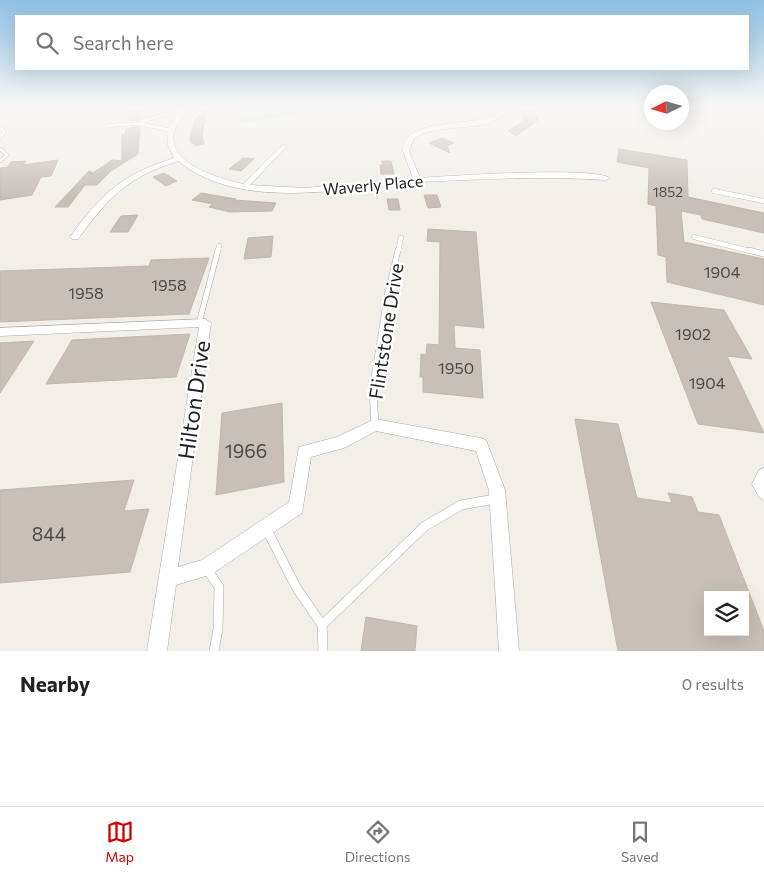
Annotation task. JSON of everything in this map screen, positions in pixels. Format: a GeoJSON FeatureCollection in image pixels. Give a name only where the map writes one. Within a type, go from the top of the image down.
{"type":"FeatureCollection","features":[{"type":"Feature","properties":{"kind":"street"},"geometry":{"type":"LineString","coordinates":[[75,237],[116,185],[141,172],[178,159],[171,148],[170,137]]}},
{"type":"Feature","properties":{"kind":"street"},"geometry":{"type":"LineString","coordinates":[[413,137],[406,146],[407,154],[417,180]]}},
{"type":"Feature","properties":{"kind":"street"},"geometry":{"type":"LineString","coordinates":[[246,186],[284,146]]}},
{"type":"Feature","properties":{"kind":"street","name":"Waverly Place"},"geometry":{"type":"LineString","coordinates":[[178,159],[199,172],[246,186],[281,190],[328,190],[417,180],[556,175],[606,178]]}},
{"type":"Feature","properties":{"kind":"street","name":"Hilton Drive"},"geometry":{"type":"LineString","coordinates":[[0,332],[205,322],[170,578],[157,651]]}},
{"type":"Feature","properties":{"kind":"street","name":"Flintstone Drive"},"geometry":{"type":"LineString","coordinates":[[170,578],[206,568],[296,507],[304,452],[339,443],[375,425],[481,445],[497,490],[509,651]]}},
{"type":"Feature","properties":{"kind":"street"},"geometry":{"type":"LineString","coordinates":[[764,475],[760,484],[764,492]]}},
{"type":"Feature","properties":{"kind":"lane"},"geometry":{"type":"LineString","coordinates":[[0,149],[7,155],[0,161]]}},
{"type":"Feature","properties":{"kind":"lane"},"geometry":{"type":"LineString","coordinates":[[714,190],[764,201]]}},
{"type":"Feature","properties":{"kind":"lane"},"geometry":{"type":"LineString","coordinates":[[694,237],[764,254]]}},
{"type":"Feature","properties":{"kind":"lane","name":"Flintstone Drive"},"geometry":{"type":"LineString","coordinates":[[375,425],[372,390],[387,296],[401,238]]}},
{"type":"Feature","properties":{"kind":"lane"},"geometry":{"type":"LineString","coordinates":[[199,323],[219,246]]}},
{"type":"Feature","properties":{"kind":"lane"},"geometry":{"type":"LineString","coordinates":[[322,626],[425,526],[461,505],[497,499]]}},
{"type":"Feature","properties":{"kind":"lane"},"geometry":{"type":"LineString","coordinates":[[265,528],[296,587],[322,626],[323,651]]}},
{"type":"Feature","properties":{"kind":"lane"},"geometry":{"type":"LineString","coordinates":[[206,568],[220,587],[218,629],[214,651]]}},
{"type":"Feature","properties":{"kind":"building"},"geometry":{"type":"Polygon","coordinates":[[[122,137],[139,137],[138,154],[111,171],[97,185],[85,185],[68,207],[55,207],[89,171],[93,173],[112,160],[122,161],[122,137]]]}},
{"type":"Feature","properties":{"kind":"building"},"geometry":{"type":"Polygon","coordinates":[[[190,137],[203,137],[204,144],[195,146],[195,143],[191,143],[190,137]]]}},
{"type":"Feature","properties":{"kind":"building"},"geometry":{"type":"Polygon","coordinates":[[[442,138],[454,143],[447,146],[450,153],[429,143],[442,138]]]}},
{"type":"Feature","properties":{"kind":"building"},"geometry":{"type":"Polygon","coordinates":[[[619,149],[687,160],[688,197],[764,213],[764,233],[702,219],[701,215],[681,211],[684,242],[764,259],[764,305],[667,282],[666,257],[658,255],[656,206],[648,204],[649,168],[617,162],[619,149]]]}},
{"type":"Feature","properties":{"kind":"building"},"geometry":{"type":"Polygon","coordinates":[[[243,158],[254,159],[241,171],[229,169],[243,158]]]}},
{"type":"Feature","properties":{"kind":"building"},"geometry":{"type":"Polygon","coordinates":[[[58,160],[51,176],[41,177],[32,195],[0,200],[0,168],[8,167],[11,162],[26,161],[23,165],[58,160]]]}},
{"type":"Feature","properties":{"kind":"building"},"geometry":{"type":"Polygon","coordinates":[[[382,161],[391,161],[394,174],[381,174],[380,165],[383,165],[382,161]]]}},
{"type":"Feature","properties":{"kind":"building"},"geometry":{"type":"Polygon","coordinates":[[[164,173],[177,181],[166,186],[153,177],[164,173]]]}},
{"type":"Feature","properties":{"kind":"building"},"geometry":{"type":"Polygon","coordinates":[[[201,193],[236,199],[234,200],[276,203],[272,211],[230,212],[209,207],[213,204],[192,200],[201,193]]]}},
{"type":"Feature","properties":{"kind":"building"},"geometry":{"type":"Polygon","coordinates":[[[424,195],[437,195],[441,207],[428,208],[424,195]]]}},
{"type":"Feature","properties":{"kind":"building"},"geometry":{"type":"Polygon","coordinates":[[[387,199],[398,199],[400,210],[389,210],[387,199]]]}},
{"type":"Feature","properties":{"kind":"building"},"geometry":{"type":"Polygon","coordinates":[[[138,215],[128,232],[110,232],[121,216],[138,215]]]}},
{"type":"Feature","properties":{"kind":"building"},"geometry":{"type":"Polygon","coordinates":[[[428,229],[476,232],[484,328],[454,325],[455,348],[480,350],[483,398],[423,392],[423,377],[420,377],[421,354],[426,355],[427,344],[439,345],[440,242],[427,241],[428,229]]]}},
{"type":"Feature","properties":{"kind":"building"},"geometry":{"type":"Polygon","coordinates":[[[273,236],[271,257],[244,259],[248,238],[273,236]]]}},
{"type":"Feature","properties":{"kind":"building"},"geometry":{"type":"Polygon","coordinates":[[[209,258],[189,314],[0,322],[0,271],[149,266],[151,260],[209,258]]]}},
{"type":"Feature","properties":{"kind":"building"},"geometry":{"type":"Polygon","coordinates":[[[651,302],[724,310],[752,359],[727,356],[764,433],[698,424],[651,302]]]}},
{"type":"Feature","properties":{"kind":"building"},"geometry":{"type":"Polygon","coordinates":[[[190,334],[176,377],[46,384],[72,340],[190,334]]]}},
{"type":"Feature","properties":{"kind":"building"},"geometry":{"type":"Polygon","coordinates":[[[34,341],[0,393],[0,343],[34,341]]]}},
{"type":"Feature","properties":{"kind":"building"},"geometry":{"type":"Polygon","coordinates":[[[282,403],[284,482],[216,495],[222,413],[282,403]]]}},
{"type":"Feature","properties":{"kind":"building"},"geometry":{"type":"Polygon","coordinates":[[[575,419],[618,424],[637,498],[672,503],[668,493],[692,497],[698,512],[719,515],[748,591],[704,591],[704,636],[749,636],[749,592],[764,631],[764,651],[618,651],[575,419]]]}},
{"type":"Feature","properties":{"kind":"building"},"geometry":{"type":"Polygon","coordinates":[[[134,480],[124,511],[149,509],[130,572],[0,583],[0,490],[134,480]]]}},
{"type":"Feature","properties":{"kind":"building"},"geometry":{"type":"Polygon","coordinates":[[[366,617],[417,626],[415,651],[361,651],[366,617]]]}}]}
